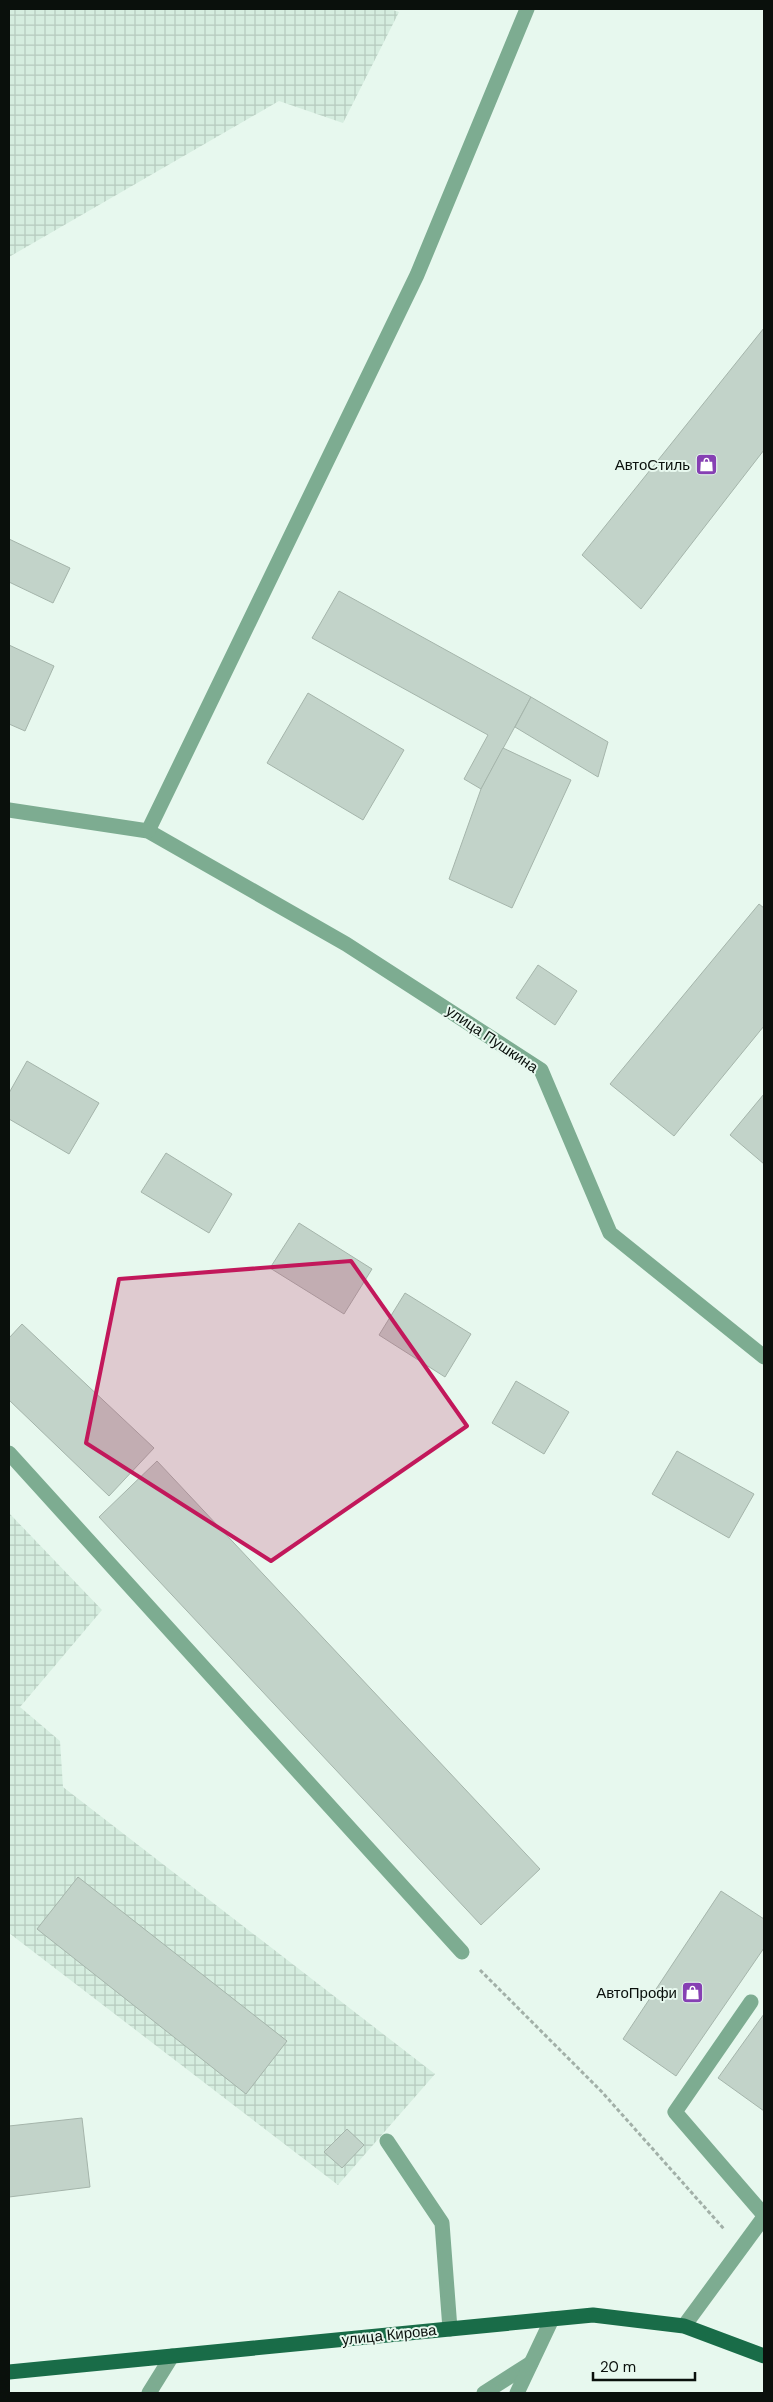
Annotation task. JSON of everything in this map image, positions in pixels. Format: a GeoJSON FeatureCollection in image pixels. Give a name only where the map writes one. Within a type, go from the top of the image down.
{"type":"FeatureCollection","features":[{"type":"Feature","properties":{"kind":"main road","name":"улица Кирова"},"geometry":{"type":"LineString","coordinates":[[9,2372],[593,2315],[684,2326],[764,2356]]}},
{"type":"Feature","properties":{"kind":"street"},"geometry":{"type":"LineString","coordinates":[[9,810],[148,831],[417,276],[528,9]]}},
{"type":"Feature","properties":{"kind":"street","name":"улица Пушкина"},"geometry":{"type":"LineString","coordinates":[[148,831],[346,944],[541,1070],[610,1233],[764,1356]]}},
{"type":"Feature","properties":{"kind":"street"},"geometry":{"type":"LineString","coordinates":[[9,1453],[462,1952]]}},
{"type":"Feature","properties":{"kind":"street"},"geometry":{"type":"LineString","coordinates":[[684,2326],[764,2216],[675,2112],[751,2002]]}},
{"type":"Feature","properties":{"kind":"street"},"geometry":{"type":"LineString","coordinates":[[387,2142],[442,2223],[450,2329]]}},
{"type":"Feature","properties":{"kind":"street"},"geometry":{"type":"LineString","coordinates":[[518,2393],[552,2319]]}},
{"type":"Feature","properties":{"kind":"street"},"geometry":{"type":"LineString","coordinates":[[149,2393],[172,2356]]}},
{"type":"Feature","properties":{"kind":"street"},"geometry":{"type":"LineString","coordinates":[[484,2393],[532,2363]]}},
{"type":"Feature","properties":{"kind":"path"},"geometry":{"type":"LineString","coordinates":[[462,1952],[602,2092],[741,2248]]}},
{"type":"Feature","properties":{"kind":"highlighted area"},"geometry":{"type":"Polygon","coordinates":[[[351,1261],[467,1426],[271,1561],[86,1443],[119,1279],[351,1261]]]}},
{"type":"Feature","properties":{"kind":"shaded area"},"geometry":{"type":"Polygon","coordinates":[[[9,9],[390,9],[399,12],[343,123],[279,101],[9,257],[9,9]]]}},
{"type":"Feature","properties":{"kind":"shaded area"},"geometry":{"type":"Polygon","coordinates":[[[9,1513],[102,1610],[20,1707],[60,1741],[63,1787],[435,2074],[338,2185],[9,1933],[9,1513]]]}},
{"type":"Feature","properties":{"kind":"building"},"geometry":{"type":"Polygon","coordinates":[[[764,328],[764,450],[641,609],[582,555],[764,328]]]}},
{"type":"Feature","properties":{"kind":"building"},"geometry":{"type":"Polygon","coordinates":[[[9,539],[70,568],[53,603],[9,582],[9,539]]]}},
{"type":"Feature","properties":{"kind":"building"},"geometry":{"type":"Polygon","coordinates":[[[339,591],[531,697],[481,789],[464,779],[488,735],[312,638],[339,591]]]}},
{"type":"Feature","properties":{"kind":"building"},"geometry":{"type":"Polygon","coordinates":[[[9,645],[54,666],[25,731],[9,724],[9,645]]]}},
{"type":"Feature","properties":{"kind":"building"},"geometry":{"type":"Polygon","coordinates":[[[308,693],[404,750],[363,820],[267,763],[308,693]]]}},
{"type":"Feature","properties":{"kind":"building"},"geometry":{"type":"Polygon","coordinates":[[[531,697],[608,742],[598,777],[515,727],[531,697]]]}},
{"type":"Feature","properties":{"kind":"building"},"geometry":{"type":"Polygon","coordinates":[[[503,748],[571,780],[512,908],[449,879],[481,789],[503,748]]]}},
{"type":"Feature","properties":{"kind":"building"},"geometry":{"type":"Polygon","coordinates":[[[759,904],[764,908],[764,1026],[674,1136],[610,1084],[759,904]]]}},
{"type":"Feature","properties":{"kind":"building"},"geometry":{"type":"Polygon","coordinates":[[[538,965],[577,991],[555,1025],[516,998],[538,965]]]}},
{"type":"Feature","properties":{"kind":"building"},"geometry":{"type":"Polygon","coordinates":[[[27,1061],[99,1103],[69,1154],[9,1119],[9,1093],[27,1061]]]}},
{"type":"Feature","properties":{"kind":"building"},"geometry":{"type":"Polygon","coordinates":[[[764,1094],[764,1164],[730,1135],[764,1094]]]}},
{"type":"Feature","properties":{"kind":"building"},"geometry":{"type":"Polygon","coordinates":[[[166,1153],[232,1194],[209,1233],[141,1192],[166,1153]]]}},
{"type":"Feature","properties":{"kind":"building"},"geometry":{"type":"Polygon","coordinates":[[[299,1223],[372,1269],[344,1314],[270,1268],[299,1223]]]}},
{"type":"Feature","properties":{"kind":"building"},"geometry":{"type":"Polygon","coordinates":[[[405,1293],[471,1334],[445,1377],[379,1335],[405,1293]]]}},
{"type":"Feature","properties":{"kind":"building"},"geometry":{"type":"Polygon","coordinates":[[[22,1324],[154,1448],[109,1496],[9,1400],[9,1338],[22,1324]]]}},
{"type":"Feature","properties":{"kind":"building"},"geometry":{"type":"Polygon","coordinates":[[[516,1381],[569,1412],[544,1454],[492,1423],[516,1381]]]}},
{"type":"Feature","properties":{"kind":"building"},"geometry":{"type":"Polygon","coordinates":[[[677,1451],[754,1494],[729,1538],[652,1494],[677,1451]]]}},
{"type":"Feature","properties":{"kind":"building"},"geometry":{"type":"Polygon","coordinates":[[[157,1461],[540,1869],[481,1925],[99,1517],[157,1461]]]}},
{"type":"Feature","properties":{"kind":"building"},"geometry":{"type":"Polygon","coordinates":[[[78,1877],[287,2041],[246,2094],[37,1929],[78,1877]]]}},
{"type":"Feature","properties":{"kind":"building","name":"АвтоПрофи"},"geometry":{"type":"Polygon","coordinates":[[[721,1891],[764,1919],[764,1948],[676,2076],[623,2039],[721,1891]]]}},
{"type":"Feature","properties":{"kind":"building"},"geometry":{"type":"Polygon","coordinates":[[[764,2014],[764,2111],[718,2078],[764,2014]]]}},
{"type":"Feature","properties":{"kind":"building"},"geometry":{"type":"Polygon","coordinates":[[[82,2118],[90,2187],[9,2197],[9,2126],[82,2118]]]}},
{"type":"Feature","properties":{"kind":"building"},"geometry":{"type":"Polygon","coordinates":[[[347,2129],[364,2145],[342,2168],[324,2152],[347,2129]]]}},
{"type":"Feature","properties":{"kind":"place","name":"АвтоСтиль"},"geometry":{"type":"Point","coordinates":[706,465]}},
{"type":"Feature","properties":{"kind":"place","name":"АвтоПрофи"},"geometry":{"type":"Point","coordinates":[693,1993]}}]}
